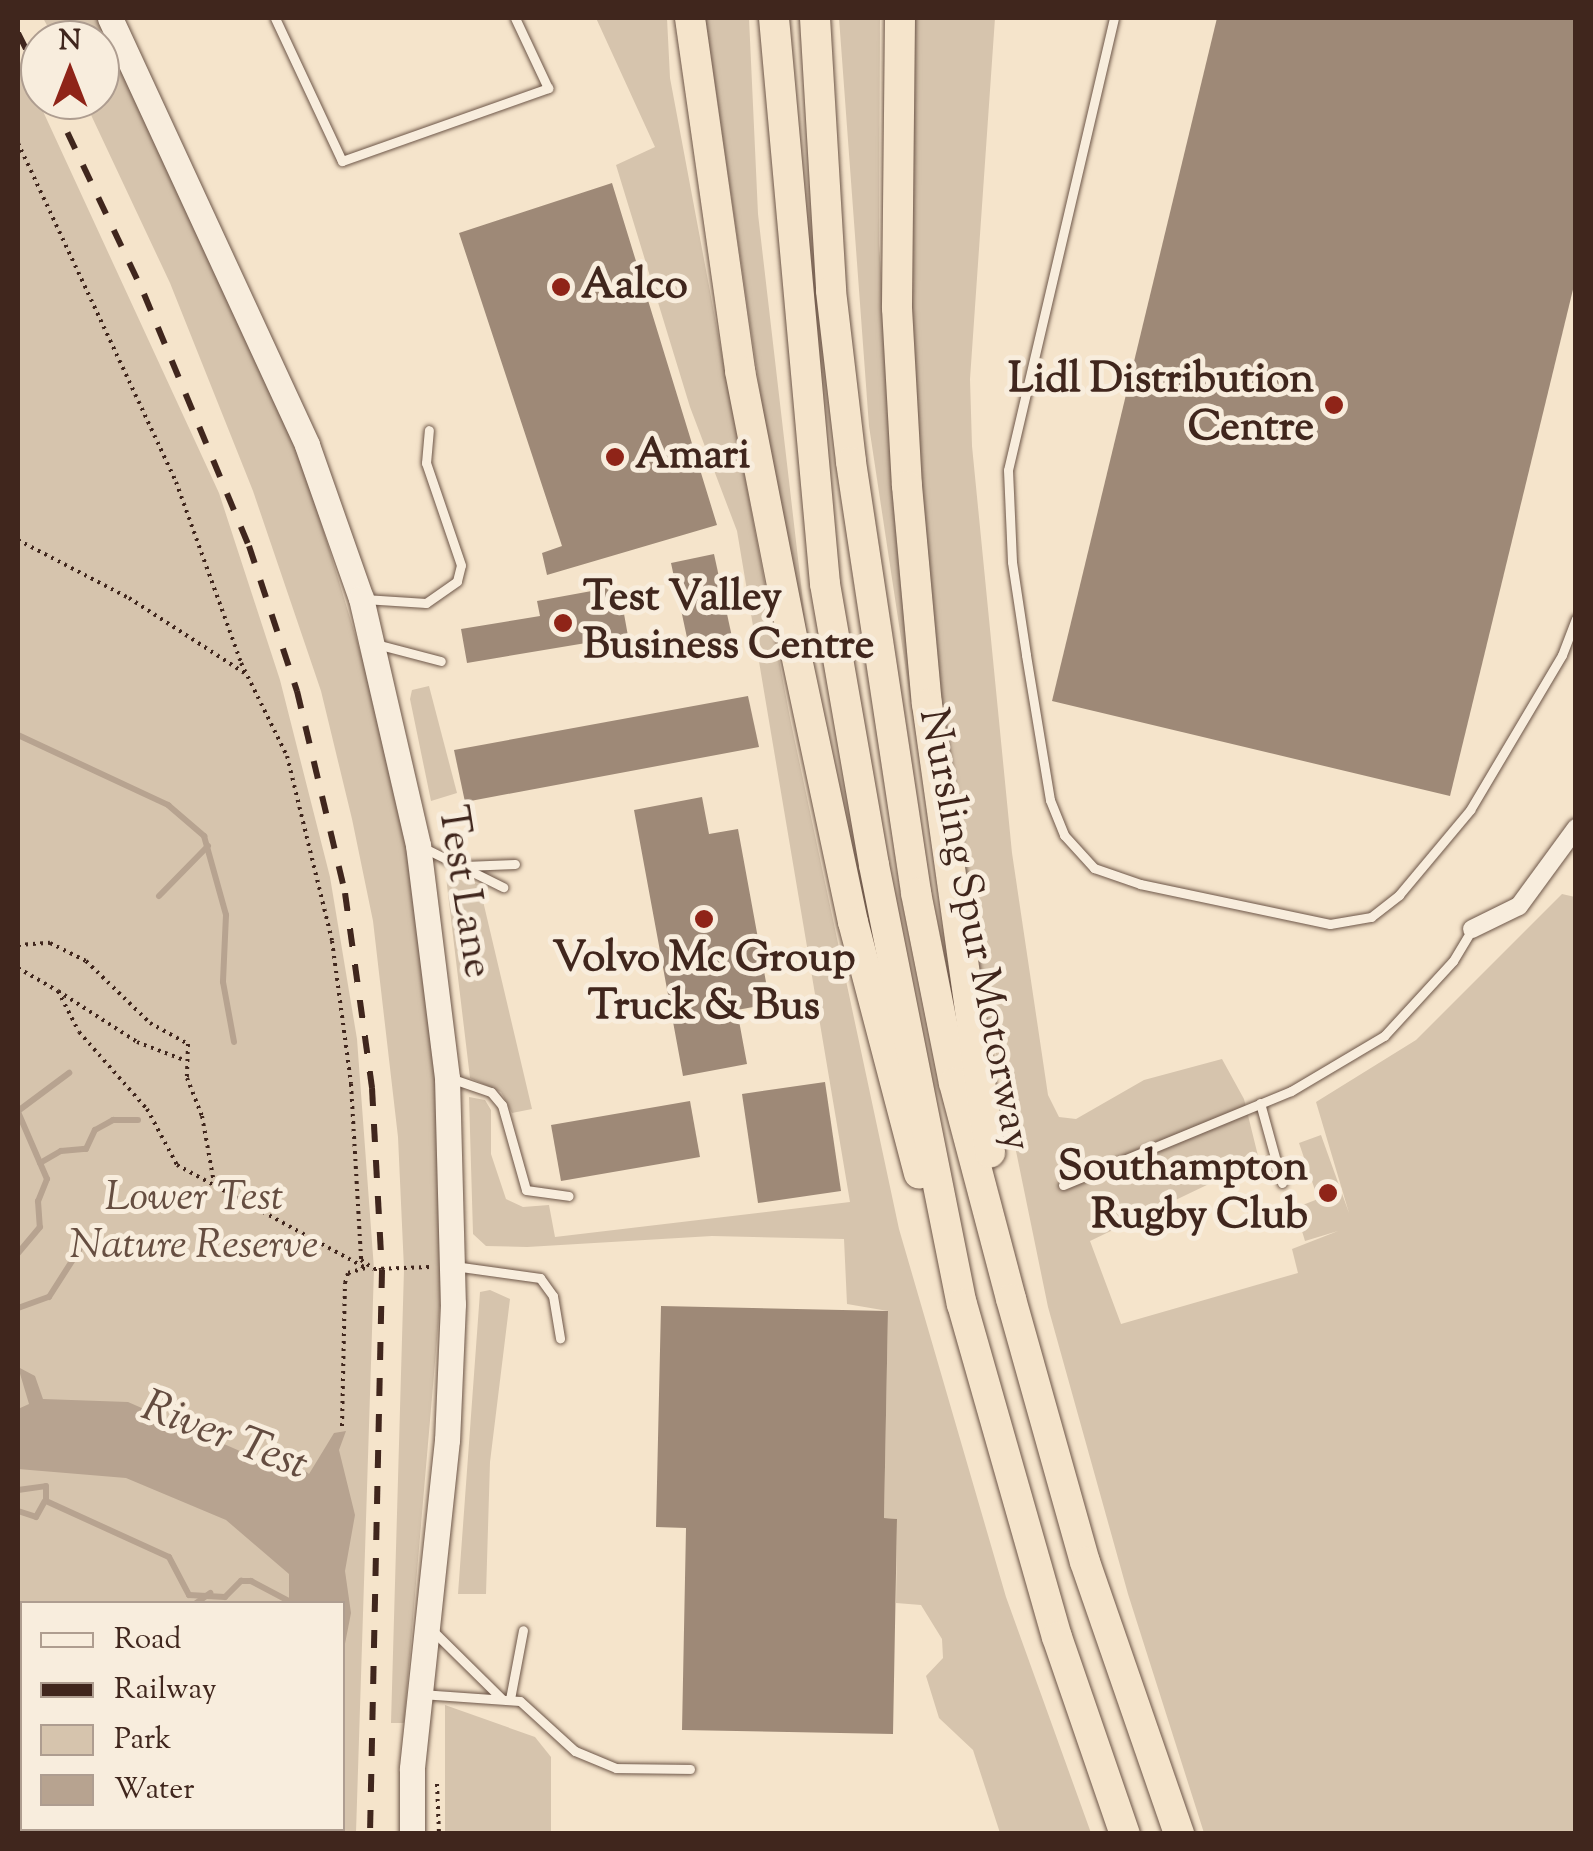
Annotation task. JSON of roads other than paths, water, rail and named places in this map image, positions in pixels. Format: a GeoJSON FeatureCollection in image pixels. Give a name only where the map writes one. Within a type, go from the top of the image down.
{"type":"FeatureCollection","features":[{"type":"Feature","properties":{"kind":"highway"},"geometry":{"type":"LineString","coordinates":[[690,18],[740,371],[812,732],[896,1104],[962,1304]]}},
{"type":"Feature","properties":{"kind":"highway","name":"Nursling Spur Motorway"},"geometry":{"type":"LineString","coordinates":[[774,18],[825,584],[962,1304],[1057,1637],[1125,1834]]}},
{"type":"Feature","properties":{"kind":"highway","name":"Nursling Spur Motorway"},"geometry":{"type":"LineString","coordinates":[[815,18],[831,291],[883,692],[954,1083],[1085,1562],[1179,1834]]}},
{"type":"Feature","properties":{"kind":"highway"},"geometry":{"type":"LineString","coordinates":[[900,18],[896,308],[906,486],[927,704],[1011,1299]]}},
{"type":"Feature","properties":{"kind":"street","name":"Test Lane"},"geometry":{"type":"LineString","coordinates":[[110,18],[256,325],[361,598],[418,845],[447,1078],[452,1265],[447,1440],[418,1694],[412,1834]]}},
{"type":"Feature","properties":{"kind":"street"},"geometry":{"type":"LineString","coordinates":[[1472,929],[1519,906],[1576,828]]}},
{"type":"Feature","properties":{"kind":"lane"},"geometry":{"type":"LineString","coordinates":[[276,18],[342,162],[548,88],[515,18]]}},
{"type":"Feature","properties":{"kind":"lane"},"geometry":{"type":"LineString","coordinates":[[1114,18],[1008,470],[1012,562],[1026,655],[1050,800],[1064,835],[1094,868],[1140,884],[1330,924],[1371,917],[1399,895],[1470,810],[1562,655],[1576,619]]}},
{"type":"Feature","properties":{"kind":"lane"},"geometry":{"type":"LineString","coordinates":[[361,598],[426,603],[456,581],[460,566],[426,463],[429,430]]}},
{"type":"Feature","properties":{"kind":"lane"},"geometry":{"type":"LineString","coordinates":[[374,644],[440,660]]}},
{"type":"Feature","properties":{"kind":"lane"},"geometry":{"type":"LineString","coordinates":[[418,845],[503,887]]}},
{"type":"Feature","properties":{"kind":"lane"},"geometry":{"type":"LineString","coordinates":[[461,866],[515,864]]}},
{"type":"Feature","properties":{"kind":"lane"},"geometry":{"type":"LineString","coordinates":[[1063,1185],[1260,1103],[1384,1036],[1453,961],[1472,929]]}},
{"type":"Feature","properties":{"kind":"lane"},"geometry":{"type":"LineString","coordinates":[[447,1078],[491,1092],[502,1105],[526,1190],[568,1196]]}},
{"type":"Feature","properties":{"kind":"lane"},"geometry":{"type":"LineString","coordinates":[[1260,1103],[1282,1183]]}},
{"type":"Feature","properties":{"kind":"lane"},"geometry":{"type":"LineString","coordinates":[[452,1265],[540,1278],[552,1296],[560,1338]]}},
{"type":"Feature","properties":{"kind":"lane"},"geometry":{"type":"LineString","coordinates":[[425,1626],[506,1699]]}},
{"type":"Feature","properties":{"kind":"lane"},"geometry":{"type":"LineString","coordinates":[[506,1699],[523,1630]]}},
{"type":"Feature","properties":{"kind":"lane"},"geometry":{"type":"LineString","coordinates":[[418,1694],[520,1700],[575,1751],[616,1768],[690,1769]]}},
{"type":"Feature","properties":{"kind":"water"},"geometry":{"type":"Polygon","coordinates":[[[18,1367],[35,1376],[43,1399],[128,1402],[249,1455],[295,1462],[309,1474],[334,1433],[346,1431],[339,1450],[355,1515],[345,1571],[351,1613],[345,1644],[345,1601],[289,1601],[289,1574],[226,1520],[126,1478],[18,1469],[18,1409],[29,1404],[18,1367]]]}},
{"type":"Feature","properties":{"kind":"waterway"},"geometry":{"type":"LineString","coordinates":[[18,735],[168,805],[204,836],[226,915],[223,982],[234,1042]]}},
{"type":"Feature","properties":{"kind":"waterway"},"geometry":{"type":"LineString","coordinates":[[159,896],[208,846]]}},
{"type":"Feature","properties":{"kind":"waterway"},"geometry":{"type":"LineString","coordinates":[[18,1111],[69,1073]]}},
{"type":"Feature","properties":{"kind":"waterway"},"geometry":{"type":"LineString","coordinates":[[18,1112],[47,1179],[38,1201],[40,1227],[18,1253]]}},
{"type":"Feature","properties":{"kind":"waterway"},"geometry":{"type":"LineString","coordinates":[[40,1163],[61,1151],[86,1149],[95,1130],[113,1120],[138,1120]]}},
{"type":"Feature","properties":{"kind":"waterway"},"geometry":{"type":"LineString","coordinates":[[18,1308],[49,1297],[79,1250]]}},
{"type":"Feature","properties":{"kind":"waterway"},"geometry":{"type":"LineString","coordinates":[[18,1490],[46,1486],[46,1501],[169,1557],[189,1595],[225,1597],[241,1581],[251,1581],[289,1601]]}},
{"type":"Feature","properties":{"kind":"waterway"},"geometry":{"type":"LineString","coordinates":[[18,1511],[36,1517],[45,1501]]}},
{"type":"Feature","properties":{"kind":"waterway"},"geometry":{"type":"LineString","coordinates":[[199,1601],[210,1593]]}},
{"type":"Feature","properties":{"kind":"railway"},"geometry":{"type":"LineString","coordinates":[[18,33],[20,37]]}},
{"type":"Feature","properties":{"kind":"railway"},"geometry":{"type":"LineString","coordinates":[[61,120],[144,294],[249,546],[297,691],[345,893],[372,1088],[382,1270],[370,1834]]}},
{"type":"Feature","properties":{"kind":"place","name":"Aalco"},"geometry":{"type":"Point","coordinates":[561,287]}},
{"type":"Feature","properties":{"kind":"place","name":"Lidl Distribution Centre"},"geometry":{"type":"Point","coordinates":[1334,405]}},
{"type":"Feature","properties":{"kind":"place","name":"Amari"},"geometry":{"type":"Point","coordinates":[615,457]}},
{"type":"Feature","properties":{"kind":"place","name":"Test Valley Business Centre"},"geometry":{"type":"Point","coordinates":[563,623]}},
{"type":"Feature","properties":{"kind":"place","name":"Volvo Mc Group Truck & Bus"},"geometry":{"type":"Point","coordinates":[704,919]}},
{"type":"Feature","properties":{"kind":"place","name":"Southampton Rugby Club"},"geometry":{"type":"Point","coordinates":[1328,1193]}},
{"type":"Feature","properties":{"kind":"park label","name":"Lower Test Nature Reserve"},"geometry":{"type":"Point","coordinates":[194,1223]}},
{"type":"Feature","properties":{"kind":"water label","name":"River Test"},"geometry":{"type":"Point","coordinates":[224,1438]}}]}
